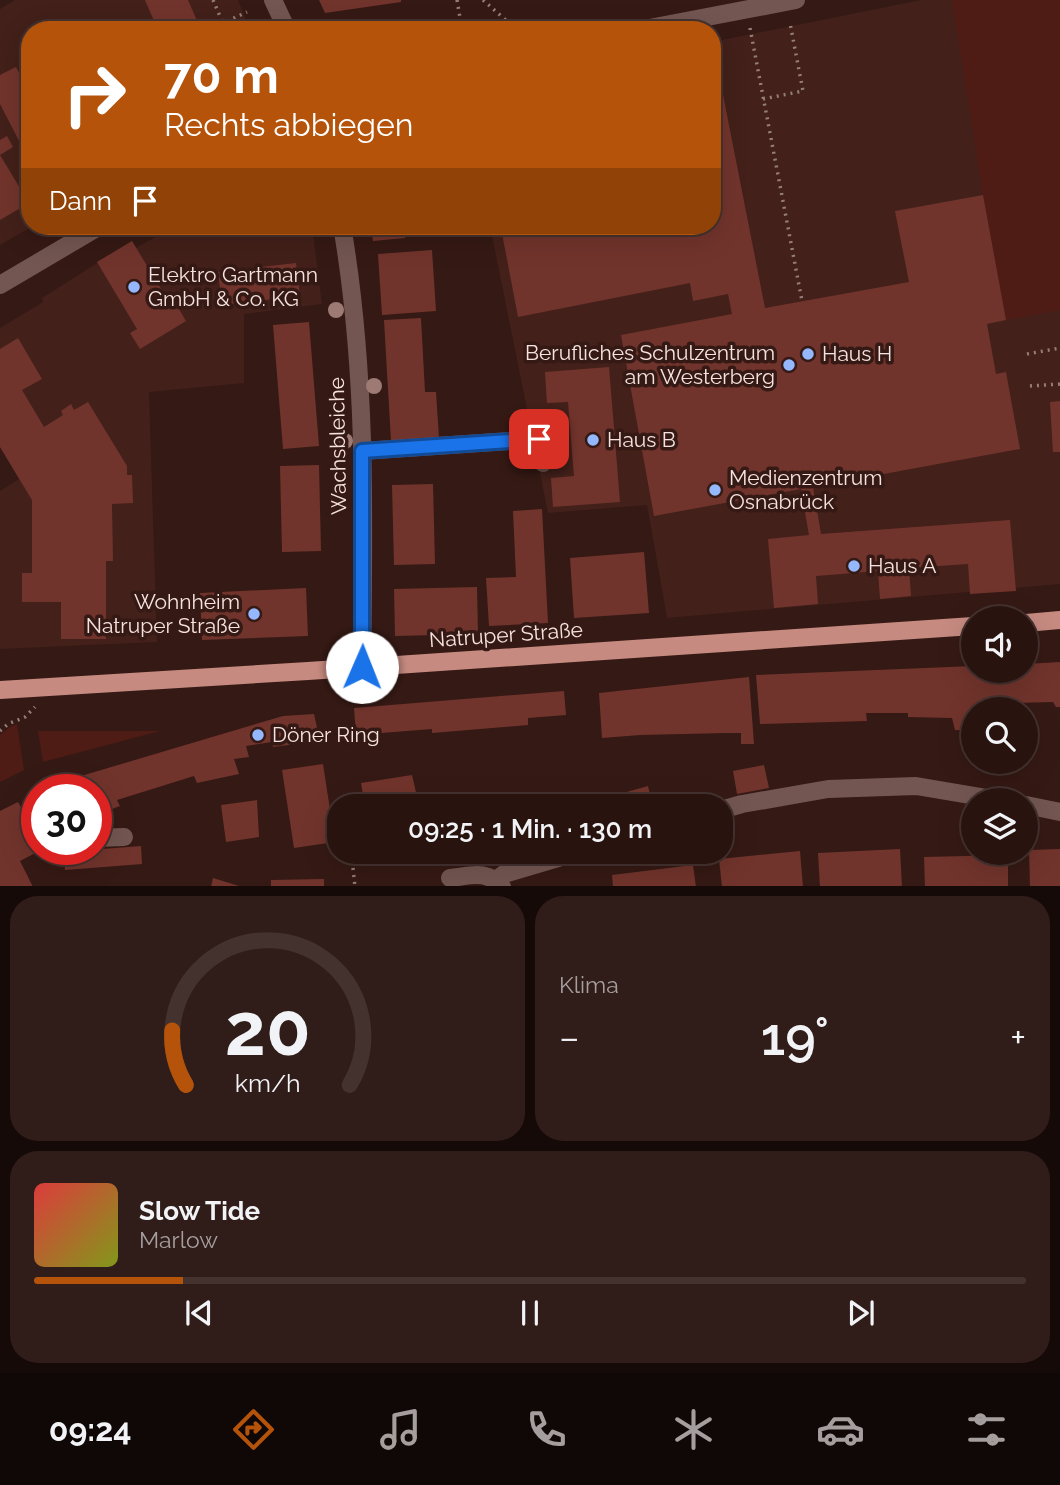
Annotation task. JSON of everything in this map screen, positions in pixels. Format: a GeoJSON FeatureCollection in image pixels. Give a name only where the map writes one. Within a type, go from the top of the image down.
{"type":"FeatureCollection","features":[{"type":"Feature","properties":{"kind":"main road"},"geometry":{"type":"LineString","coordinates":[[1038,622],[1060,620]]}},
{"type":"Feature","properties":{"kind":"main road","name":"Natruper Straße"},"geometry":{"type":"LineString","coordinates":[[0,691],[961,627]]}},
{"type":"Feature","properties":{"kind":"street"},"geometry":{"type":"LineString","coordinates":[[274,0],[282,21]]}},
{"type":"Feature","properties":{"kind":"street"},"geometry":{"type":"LineString","coordinates":[[677,21],[744,5],[796,0]]}},
{"type":"Feature","properties":{"kind":"street"},"geometry":{"type":"LineString","coordinates":[[0,285],[85,235]]}},
{"type":"Feature","properties":{"kind":"street","name":"Wachsbleiche"},"geometry":{"type":"LineString","coordinates":[[343,235],[358,342],[362,451],[362,667]]}},
{"type":"Feature","properties":{"kind":"street"},"geometry":{"type":"LineString","coordinates":[[362,451],[539,439],[543,463]]}},
{"type":"Feature","properties":{"kind":"street"},"geometry":{"type":"LineString","coordinates":[[733,807],[828,789],[916,786],[961,794]]}},
{"type":"Feature","properties":{"kind":"street"},"geometry":{"type":"LineString","coordinates":[[1038,807],[1060,812]]}},
{"type":"Feature","properties":{"kind":"street"},"geometry":{"type":"LineString","coordinates":[[112,837],[124,836]]}},
{"type":"Feature","properties":{"kind":"street"},"geometry":{"type":"LineString","coordinates":[[450,878],[486,874],[499,883],[504,874],[538,864]]}},
{"type":"Feature","properties":{"kind":"path"},"geometry":{"type":"LineString","coordinates":[[213,0],[222,21]]}},
{"type":"Feature","properties":{"kind":"path"},"geometry":{"type":"LineString","coordinates":[[457,0],[460,21]]}},
{"type":"Feature","properties":{"kind":"path"},"geometry":{"type":"LineString","coordinates":[[483,0],[507,21]]}},
{"type":"Feature","properties":{"kind":"path"},"geometry":{"type":"LineString","coordinates":[[744,5],[802,301]]}},
{"type":"Feature","properties":{"kind":"path"},"geometry":{"type":"LineString","coordinates":[[227,21],[247,12]]}},
{"type":"Feature","properties":{"kind":"path"},"geometry":{"type":"LineString","coordinates":[[764,99],[803,91],[790,23]]}},
{"type":"Feature","properties":{"kind":"path"},"geometry":{"type":"LineString","coordinates":[[1027,354],[1060,348]]}},
{"type":"Feature","properties":{"kind":"path"},"geometry":{"type":"LineString","coordinates":[[1030,386],[1060,384]]}},
{"type":"Feature","properties":{"kind":"path"},"geometry":{"type":"LineString","coordinates":[[0,731],[8,724],[25,717],[55,687]]}},
{"type":"Feature","properties":{"kind":"path"},"geometry":{"type":"LineString","coordinates":[[353,868],[355,886]]}},
{"type":"Feature","properties":{"kind":"shaded area"},"geometry":{"type":"Polygon","coordinates":[[[15,0],[238,0],[246,21],[21,21],[21,233],[0,245],[0,9],[15,0]]]}},
{"type":"Feature","properties":{"kind":"shaded area","name":"Berufliches Schulzentrum am Westerberg"},"geometry":{"type":"Polygon","coordinates":[[[921,0],[1060,0],[1060,584],[667,618],[647,505],[548,513],[492,235],[721,235],[721,40],[921,0]]]}},
{"type":"Feature","properties":{"kind":"shaded area"},"geometry":{"type":"Polygon","coordinates":[[[952,0],[1060,0],[1060,310],[1006,320],[952,0]]]}},
{"type":"Feature","properties":{"kind":"shaded area"},"geometry":{"type":"Polygon","coordinates":[[[158,235],[313,235],[322,304],[244,314],[244,383],[149,392],[157,642],[0,649],[0,491],[19,479],[0,447],[0,328],[132,241],[136,248],[158,235]]]}},
{"type":"Feature","properties":{"kind":"shaded area"},"geometry":{"type":"Polygon","coordinates":[[[17,724],[24,770],[0,782],[0,735],[17,724]]]}},
{"type":"Feature","properties":{"kind":"shaded area"},"geometry":{"type":"Polygon","coordinates":[[[38,731],[160,731],[43,762],[38,731]]]}},
{"type":"Feature","properties":{"kind":"building"},"geometry":{"type":"Polygon","coordinates":[[[145,0],[188,0],[197,21],[154,21],[145,0]]]}},
{"type":"Feature","properties":{"kind":"building"},"geometry":{"type":"Polygon","coordinates":[[[319,0],[401,0],[401,2],[325,13],[319,0]]]}},
{"type":"Feature","properties":{"kind":"building"},"geometry":{"type":"Polygon","coordinates":[[[16,67],[21,77],[21,145],[0,104],[0,75],[16,67]]]}},
{"type":"Feature","properties":{"kind":"building","name":"Haus H"},"geometry":{"type":"Polygon","coordinates":[[[721,84],[765,308],[909,282],[895,211],[983,195],[1006,320],[987,324],[996,374],[1006,372],[1020,449],[813,487],[821,534],[1010,520],[1016,591],[970,594],[968,564],[909,568],[911,596],[880,599],[878,571],[816,576],[818,604],[774,608],[768,539],[809,535],[801,489],[654,516],[621,335],[732,314],[728,294],[693,301],[690,283],[518,317],[502,235],[721,235],[721,84]]]}},
{"type":"Feature","properties":{"kind":"building"},"geometry":{"type":"Polygon","coordinates":[[[7,136],[13,147],[0,155],[0,140],[7,136]]]}},
{"type":"Feature","properties":{"kind":"building"},"geometry":{"type":"Polygon","coordinates":[[[0,155],[21,190],[21,208],[0,220],[0,155]]]}},
{"type":"Feature","properties":{"kind":"building"},"geometry":{"type":"Polygon","coordinates":[[[372,235],[404,235],[405,238],[373,241],[372,235]]]}},
{"type":"Feature","properties":{"kind":"building"},"geometry":{"type":"Polygon","coordinates":[[[132,241],[172,307],[176,304],[186,321],[140,349],[130,333],[137,329],[97,262],[132,241]]]}},
{"type":"Feature","properties":{"kind":"building"},"geometry":{"type":"Polygon","coordinates":[[[432,250],[436,311],[382,315],[378,254],[432,250]]]}},
{"type":"Feature","properties":{"kind":"building"},"geometry":{"type":"Polygon","coordinates":[[[296,263],[300,296],[222,305],[218,272],[296,263]]]}},
{"type":"Feature","properties":{"kind":"building"},"geometry":{"type":"Polygon","coordinates":[[[421,318],[425,392],[436,392],[439,438],[391,441],[384,320],[421,318]]]}},
{"type":"Feature","properties":{"kind":"building"},"geometry":{"type":"Polygon","coordinates":[[[309,322],[319,446],[283,449],[273,325],[309,322]]]}},
{"type":"Feature","properties":{"kind":"building"},"geometry":{"type":"Polygon","coordinates":[[[18,338],[42,379],[22,390],[44,427],[63,415],[61,411],[71,404],[74,410],[88,402],[127,466],[127,475],[132,475],[133,503],[112,504],[113,561],[106,561],[106,639],[61,639],[61,602],[22,602],[22,573],[32,573],[32,500],[0,447],[0,349],[18,338]]]}},
{"type":"Feature","properties":{"kind":"building","name":"Haus B"},"geometry":{"type":"Polygon","coordinates":[[[609,367],[620,502],[553,507],[551,478],[574,476],[568,402],[547,403],[545,372],[609,367]]]}},
{"type":"Feature","properties":{"kind":"building"},"geometry":{"type":"Polygon","coordinates":[[[1060,401],[1060,452],[1053,452],[1050,402],[1060,401]]]}},
{"type":"Feature","properties":{"kind":"building"},"geometry":{"type":"Polygon","coordinates":[[[319,465],[321,551],[282,552],[280,466],[319,465]]]}},
{"type":"Feature","properties":{"kind":"building"},"geometry":{"type":"Polygon","coordinates":[[[433,484],[435,564],[394,565],[392,485],[433,484]]]}},
{"type":"Feature","properties":{"kind":"building"},"geometry":{"type":"Polygon","coordinates":[[[542,509],[548,623],[489,626],[486,578],[516,577],[513,511],[542,509]]]}},
{"type":"Feature","properties":{"kind":"building"},"geometry":{"type":"Polygon","coordinates":[[[644,552],[649,613],[574,618],[570,558],[644,552]]]}},
{"type":"Feature","properties":{"kind":"building"},"geometry":{"type":"Polygon","coordinates":[[[477,587],[478,634],[395,636],[394,589],[477,587]]]}},
{"type":"Feature","properties":{"kind":"building","name":"Wohnheim Natruper Straße"},"geometry":{"type":"Polygon","coordinates":[[[306,588],[308,636],[202,640],[200,593],[306,588]]]}},
{"type":"Feature","properties":{"kind":"building"},"geometry":{"type":"Polygon","coordinates":[[[1060,662],[1060,707],[1056,707],[1053,702],[1038,702],[1038,697],[961,697],[961,730],[955,730],[952,718],[908,717],[908,713],[866,713],[867,721],[760,724],[756,675],[961,666],[961,683],[1038,683],[1038,663],[1060,662]]]}},
{"type":"Feature","properties":{"kind":"building"},"geometry":{"type":"Polygon","coordinates":[[[749,677],[754,744],[741,744],[741,733],[602,738],[599,693],[749,677]]]}},
{"type":"Feature","properties":{"kind":"building"},"geometry":{"type":"Polygon","coordinates":[[[564,691],[566,715],[528,718],[528,725],[432,733],[432,729],[356,735],[354,708],[564,691]]]}},
{"type":"Feature","properties":{"kind":"building"},"geometry":{"type":"Polygon","coordinates":[[[314,714],[320,741],[273,747],[272,742],[246,746],[249,757],[234,759],[239,774],[197,783],[194,776],[117,800],[120,806],[112,809],[112,774],[88,774],[283,716],[314,714]]]}},
{"type":"Feature","properties":{"kind":"building"},"geometry":{"type":"Polygon","coordinates":[[[323,764],[328,794],[327,843],[294,848],[282,770],[323,764]]]}},
{"type":"Feature","properties":{"kind":"building"},"geometry":{"type":"Polygon","coordinates":[[[764,765],[769,788],[737,794],[733,771],[764,765]]]}},
{"type":"Feature","properties":{"kind":"building"},"geometry":{"type":"Polygon","coordinates":[[[412,775],[416,794],[363,794],[361,783],[412,775]]]}},
{"type":"Feature","properties":{"kind":"building"},"geometry":{"type":"Polygon","coordinates":[[[648,786],[650,794],[620,794],[648,786]]]}},
{"type":"Feature","properties":{"kind":"building"},"geometry":{"type":"Polygon","coordinates":[[[257,800],[259,837],[226,842],[221,805],[257,800]]]}},
{"type":"Feature","properties":{"kind":"building"},"geometry":{"type":"Polygon","coordinates":[[[18,802],[21,808],[20,861],[32,886],[0,886],[0,811],[18,802]]]}},
{"type":"Feature","properties":{"kind":"building"},"geometry":{"type":"Polygon","coordinates":[[[141,846],[142,864],[65,870],[64,865],[112,865],[112,848],[141,846]]]}},
{"type":"Feature","properties":{"kind":"building"},"geometry":{"type":"Polygon","coordinates":[[[900,849],[902,886],[820,886],[818,853],[900,849]]]}},
{"type":"Feature","properties":{"kind":"building"},"geometry":{"type":"Polygon","coordinates":[[[1060,849],[1060,886],[1030,886],[1029,865],[1038,865],[1038,850],[1060,849]]]}},
{"type":"Feature","properties":{"kind":"building"},"geometry":{"type":"Polygon","coordinates":[[[800,851],[803,886],[722,886],[720,864],[733,864],[733,858],[800,851]]]}},
{"type":"Feature","properties":{"kind":"building"},"geometry":{"type":"Polygon","coordinates":[[[961,856],[961,865],[1008,865],[1008,886],[925,886],[924,857],[961,856]]]}},
{"type":"Feature","properties":{"kind":"building"},"geometry":{"type":"Polygon","coordinates":[[[693,865],[696,886],[613,886],[612,875],[693,865]]]}},
{"type":"Feature","properties":{"kind":"building"},"geometry":{"type":"Polygon","coordinates":[[[213,878],[239,886],[211,886],[213,878]]]}},
{"type":"Feature","properties":{"kind":"building"},"geometry":{"type":"Polygon","coordinates":[[[324,879],[324,886],[271,886],[271,880],[324,879]]]}},
{"type":"Feature","properties":{"kind":"place","name":"Elektro Gartmann GmbH & Co. KG"},"geometry":{"type":"Point","coordinates":[134,287]}},
{"type":"Feature","properties":{"kind":"place","name":"Haus H"},"geometry":{"type":"Point","coordinates":[808,354]}},
{"type":"Feature","properties":{"kind":"place","name":"Berufliches Schulzentrum am Westerberg"},"geometry":{"type":"Point","coordinates":[789,365]}},
{"type":"Feature","properties":{"kind":"place","name":"Haus B"},"geometry":{"type":"Point","coordinates":[593,440]}},
{"type":"Feature","properties":{"kind":"place","name":"Medienzentrum Osnabrück"},"geometry":{"type":"Point","coordinates":[715,490]}},
{"type":"Feature","properties":{"kind":"place","name":"Haus A"},"geometry":{"type":"Point","coordinates":[854,566]}},
{"type":"Feature","properties":{"kind":"place","name":"Wohnheim Natruper Straße"},"geometry":{"type":"Point","coordinates":[254,614]}},
{"type":"Feature","properties":{"kind":"place","name":"Döner Ring"},"geometry":{"type":"Point","coordinates":[258,735]}},
{"type":"Feature","properties":{"kind":"route"},"geometry":{"type":"LineString","coordinates":[[362,667],[362,451],[539,439]]}}]}
